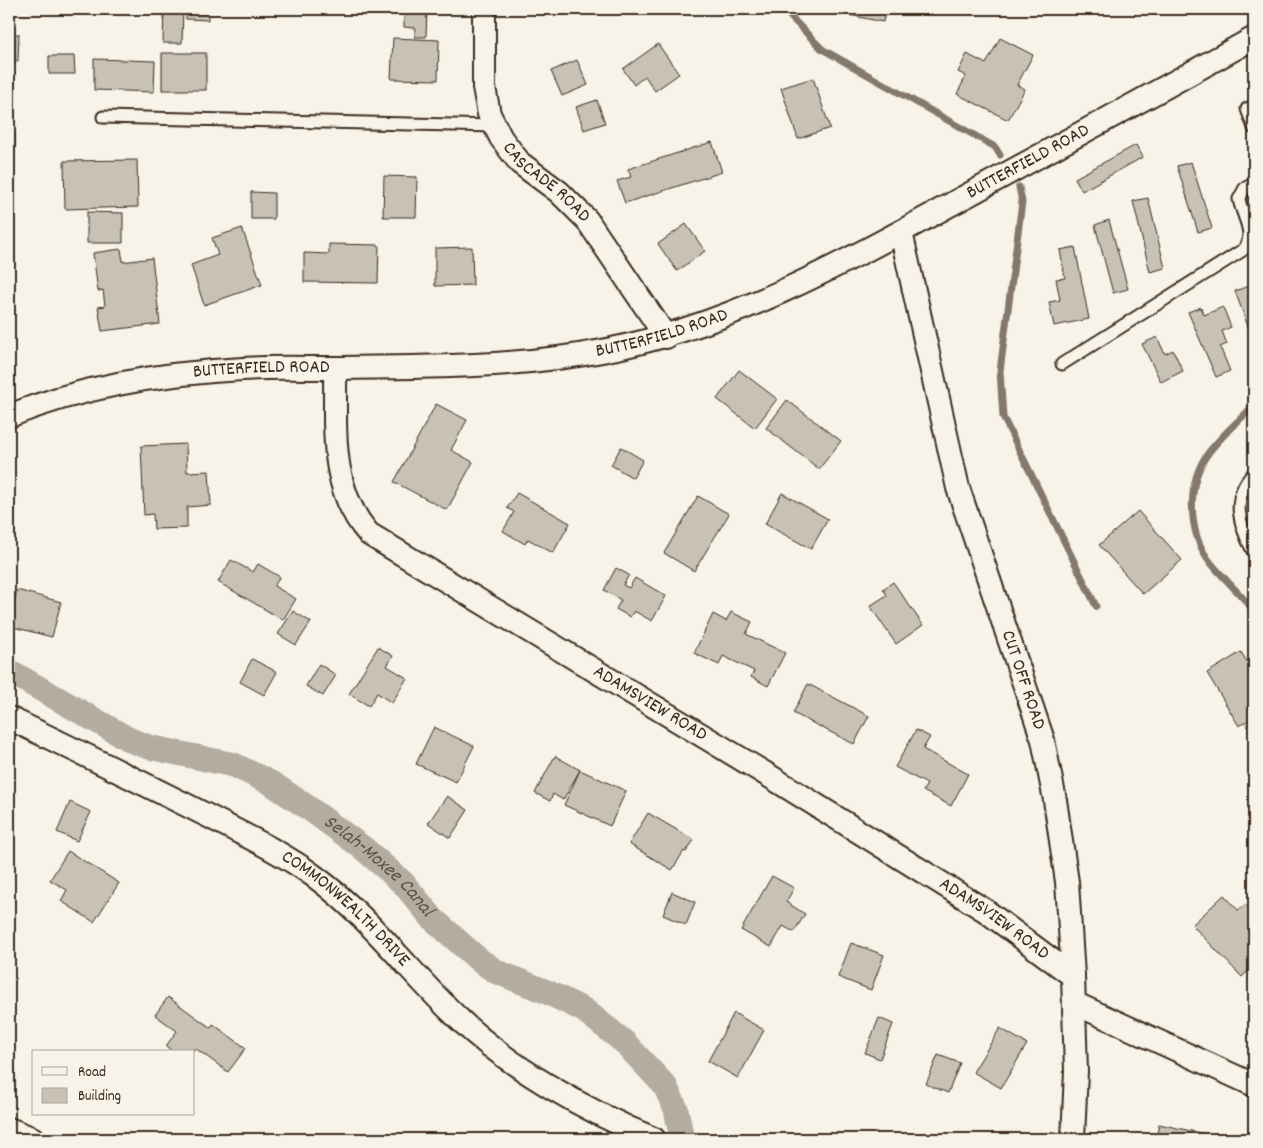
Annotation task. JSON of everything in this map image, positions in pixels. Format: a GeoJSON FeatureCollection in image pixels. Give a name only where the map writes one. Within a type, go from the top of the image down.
{"type":"FeatureCollection","features":[{"type":"Feature","properties":{"kind":"street","name":"CASCADE ROAD"},"geometry":{"type":"LineString","coordinates":[[484,9],[484,87],[489,114],[501,138],[520,163],[559,192],[586,220],[666,337]]}},
{"type":"Feature","properties":{"kind":"street","name":"BUTTERFIELD ROAD"},"geometry":{"type":"LineString","coordinates":[[9,416],[74,394],[182,373],[246,368],[476,365],[546,360],[602,351],[666,337],[762,301],[900,232],[1254,38]]}},
{"type":"Feature","properties":{"kind":"street","name":"CUT OFF ROAD"},"geometry":{"type":"LineString","coordinates":[[900,232],[958,488],[1043,740],[1055,800],[1067,882],[1073,976],[1076,1071],[1073,1139]]}},
{"type":"Feature","properties":{"kind":"street","name":"ADAMSVIEW ROAD"},"geometry":{"type":"LineString","coordinates":[[335,368],[339,475],[347,503],[356,519],[369,534],[771,777],[970,901],[1073,976]]}},
{"type":"Feature","properties":{"kind":"street","name":"COMMONWEALTH DRIVE"},"geometry":{"type":"LineString","coordinates":[[9,718],[250,838],[313,875],[339,896],[388,944],[458,1018],[503,1056],[612,1122],[654,1139]]}},
{"type":"Feature","properties":{"kind":"street"},"geometry":{"type":"LineString","coordinates":[[1074,1003],[1254,1085]]}},
{"type":"Feature","properties":{"kind":"street"},"geometry":{"type":"LineString","coordinates":[[9,1129],[34,1139]]}},
{"type":"Feature","properties":{"kind":"lane"},"geometry":{"type":"LineString","coordinates":[[1254,106],[1247,109],[1254,128]]}},
{"type":"Feature","properties":{"kind":"lane"},"geometry":{"type":"LineString","coordinates":[[103,117],[496,126]]}},
{"type":"Feature","properties":{"kind":"lane"},"geometry":{"type":"LineString","coordinates":[[1062,364],[1243,250],[1248,245],[1249,232],[1239,199],[1245,188],[1254,184]]}},
{"type":"Feature","properties":{"kind":"lane"},"geometry":{"type":"LineString","coordinates":[[1254,473],[1242,489],[1238,503],[1244,534],[1254,553]]}},
{"type":"Feature","properties":{"kind":"building"},"geometry":{"type":"Polygon","coordinates":[[[164,9],[183,9],[182,43],[163,43],[164,9]]]}},
{"type":"Feature","properties":{"kind":"building"},"geometry":{"type":"Polygon","coordinates":[[[186,9],[208,9],[208,20],[186,19],[186,9]]]}},
{"type":"Feature","properties":{"kind":"building"},"geometry":{"type":"Polygon","coordinates":[[[311,9],[340,9],[340,13],[311,12],[311,9]]]}},
{"type":"Feature","properties":{"kind":"building"},"geometry":{"type":"Polygon","coordinates":[[[404,9],[427,9],[426,37],[415,37],[415,28],[404,27],[404,9]]]}},
{"type":"Feature","properties":{"kind":"building"},"geometry":{"type":"Polygon","coordinates":[[[850,9],[886,9],[883,22],[849,15],[850,9]]]}},
{"type":"Feature","properties":{"kind":"building"},"geometry":{"type":"Polygon","coordinates":[[[9,34],[19,34],[18,61],[9,61],[9,34]]]}},
{"type":"Feature","properties":{"kind":"building"},"geometry":{"type":"Polygon","coordinates":[[[393,38],[439,40],[438,80],[391,79],[393,38]]]}},
{"type":"Feature","properties":{"kind":"building"},"geometry":{"type":"Polygon","coordinates":[[[1000,38],[1033,55],[1017,85],[1025,89],[1008,120],[957,94],[966,76],[958,72],[967,54],[986,64],[1000,38]]]}},
{"type":"Feature","properties":{"kind":"building"},"geometry":{"type":"Polygon","coordinates":[[[658,44],[679,74],[655,91],[645,76],[634,85],[623,69],[658,44]]]}},
{"type":"Feature","properties":{"kind":"building"},"geometry":{"type":"Polygon","coordinates":[[[162,53],[206,53],[206,90],[162,90],[162,53]]]}},
{"type":"Feature","properties":{"kind":"building"},"geometry":{"type":"Polygon","coordinates":[[[49,56],[74,56],[75,74],[49,74],[49,56]]]}},
{"type":"Feature","properties":{"kind":"building"},"geometry":{"type":"Polygon","coordinates":[[[94,59],[155,61],[154,92],[94,90],[94,59]]]}},
{"type":"Feature","properties":{"kind":"building"},"geometry":{"type":"Polygon","coordinates":[[[577,60],[588,85],[562,96],[551,71],[577,60]]]}},
{"type":"Feature","properties":{"kind":"building"},"geometry":{"type":"Polygon","coordinates":[[[813,78],[830,128],[798,139],[781,88],[813,78]]]}},
{"type":"Feature","properties":{"kind":"building"},"geometry":{"type":"Polygon","coordinates":[[[597,100],[605,123],[584,130],[576,107],[597,100]]]}},
{"type":"Feature","properties":{"kind":"building"},"geometry":{"type":"Polygon","coordinates":[[[9,134],[15,134],[14,181],[9,181],[9,134]]]}},
{"type":"Feature","properties":{"kind":"building"},"geometry":{"type":"Polygon","coordinates":[[[712,142],[722,172],[625,203],[617,181],[631,177],[628,169],[712,142]]]}},
{"type":"Feature","properties":{"kind":"building"},"geometry":{"type":"Polygon","coordinates":[[[1136,145],[1143,157],[1082,191],[1075,178],[1136,145]]]}},
{"type":"Feature","properties":{"kind":"building"},"geometry":{"type":"Polygon","coordinates":[[[137,160],[138,207],[65,209],[64,161],[137,160]]]}},
{"type":"Feature","properties":{"kind":"building"},"geometry":{"type":"Polygon","coordinates":[[[1191,162],[1212,228],[1198,232],[1177,166],[1191,162]]]}},
{"type":"Feature","properties":{"kind":"building"},"geometry":{"type":"Polygon","coordinates":[[[384,176],[417,177],[416,217],[383,217],[384,176]]]}},
{"type":"Feature","properties":{"kind":"building"},"geometry":{"type":"Polygon","coordinates":[[[251,192],[274,193],[274,219],[251,219],[251,192]]]}},
{"type":"Feature","properties":{"kind":"building"},"geometry":{"type":"Polygon","coordinates":[[[1148,198],[1165,268],[1150,272],[1133,201],[1148,198]]]}},
{"type":"Feature","properties":{"kind":"building"},"geometry":{"type":"Polygon","coordinates":[[[87,212],[123,213],[123,243],[87,243],[87,212]]]}},
{"type":"Feature","properties":{"kind":"building"},"geometry":{"type":"Polygon","coordinates":[[[1109,220],[1128,289],[1113,293],[1095,225],[1109,220]]]}},
{"type":"Feature","properties":{"kind":"building"},"geometry":{"type":"Polygon","coordinates":[[[686,224],[705,251],[677,271],[658,244],[686,224]]]}},
{"type":"Feature","properties":{"kind":"building"},"geometry":{"type":"Polygon","coordinates":[[[242,228],[262,285],[204,305],[191,265],[218,255],[212,238],[242,228]]]}},
{"type":"Feature","properties":{"kind":"building"},"geometry":{"type":"Polygon","coordinates":[[[329,244],[379,245],[378,283],[304,282],[304,253],[329,254],[329,244]]]}},
{"type":"Feature","properties":{"kind":"building"},"geometry":{"type":"Polygon","coordinates":[[[472,247],[473,285],[435,286],[435,248],[472,247]]]}},
{"type":"Feature","properties":{"kind":"building"},"geometry":{"type":"Polygon","coordinates":[[[1075,247],[1089,319],[1054,326],[1049,302],[1060,300],[1056,279],[1065,278],[1060,250],[1075,247]]]}},
{"type":"Feature","properties":{"kind":"building"},"geometry":{"type":"Polygon","coordinates":[[[121,249],[123,262],[152,258],[160,324],[102,331],[98,307],[105,306],[103,290],[98,291],[93,253],[121,249]]]}},
{"type":"Feature","properties":{"kind":"building"},"geometry":{"type":"Polygon","coordinates":[[[1254,284],[1254,343],[1235,291],[1254,284]]]}},
{"type":"Feature","properties":{"kind":"building"},"geometry":{"type":"Polygon","coordinates":[[[1201,307],[1204,315],[1223,307],[1231,327],[1222,331],[1227,344],[1220,347],[1230,371],[1216,377],[1188,312],[1201,307]]]}},
{"type":"Feature","properties":{"kind":"building"},"geometry":{"type":"Polygon","coordinates":[[[1157,337],[1165,354],[1173,350],[1183,371],[1161,382],[1142,344],[1157,337]]]}},
{"type":"Feature","properties":{"kind":"building"},"geometry":{"type":"Polygon","coordinates":[[[739,370],[777,399],[755,428],[717,399],[739,370]]]}},
{"type":"Feature","properties":{"kind":"building"},"geometry":{"type":"Polygon","coordinates":[[[787,400],[841,441],[819,469],[766,428],[787,400]]]}},
{"type":"Feature","properties":{"kind":"building"},"geometry":{"type":"Polygon","coordinates":[[[436,404],[467,420],[451,450],[473,462],[447,510],[394,482],[436,404]]]}},
{"type":"Feature","properties":{"kind":"building"},"geometry":{"type":"Polygon","coordinates":[[[186,444],[187,472],[209,471],[211,505],[187,507],[187,528],[154,529],[153,514],[144,515],[141,446],[186,444]]]}},
{"type":"Feature","properties":{"kind":"building"},"geometry":{"type":"Polygon","coordinates":[[[621,447],[643,460],[633,478],[611,465],[621,447]]]}},
{"type":"Feature","properties":{"kind":"building"},"geometry":{"type":"Polygon","coordinates":[[[517,493],[570,523],[553,553],[528,539],[525,544],[503,531],[514,512],[507,508],[517,493]]]}},
{"type":"Feature","properties":{"kind":"building"},"geometry":{"type":"Polygon","coordinates":[[[782,493],[828,519],[811,549],[765,524],[782,493]]]}},
{"type":"Feature","properties":{"kind":"building"},"geometry":{"type":"Polygon","coordinates":[[[698,496],[729,514],[694,571],[664,553],[698,496]]]}},
{"type":"Feature","properties":{"kind":"building"},"geometry":{"type":"Polygon","coordinates":[[[1138,511],[1182,560],[1143,594],[1099,545],[1138,511]]]}},
{"type":"Feature","properties":{"kind":"building"},"geometry":{"type":"Polygon","coordinates":[[[231,560],[253,572],[258,564],[280,577],[274,586],[296,599],[283,620],[218,582],[231,560]]]}},
{"type":"Feature","properties":{"kind":"building"},"geometry":{"type":"Polygon","coordinates":[[[616,568],[629,575],[623,585],[629,588],[635,578],[666,596],[652,621],[634,611],[630,617],[616,609],[621,600],[604,590],[616,568]]]}},
{"type":"Feature","properties":{"kind":"building"},"geometry":{"type":"Polygon","coordinates":[[[893,582],[923,625],[896,644],[870,606],[887,595],[883,589],[893,582]]]}},
{"type":"Feature","properties":{"kind":"building"},"geometry":{"type":"Polygon","coordinates":[[[17,590],[61,602],[52,637],[9,626],[17,590]]]}},
{"type":"Feature","properties":{"kind":"building"},"geometry":{"type":"Polygon","coordinates":[[[293,611],[311,622],[296,645],[278,634],[293,611]]]}},
{"type":"Feature","properties":{"kind":"building"},"geometry":{"type":"Polygon","coordinates":[[[731,612],[752,622],[746,634],[785,653],[768,686],[751,677],[754,671],[723,656],[719,665],[694,653],[713,614],[726,621],[731,612]]]}},
{"type":"Feature","properties":{"kind":"building"},"geometry":{"type":"Polygon","coordinates":[[[378,647],[393,656],[387,666],[407,678],[392,703],[377,693],[369,706],[349,694],[378,647]]]}},
{"type":"Feature","properties":{"kind":"building"},"geometry":{"type":"Polygon","coordinates":[[[1241,652],[1251,668],[1254,666],[1254,717],[1239,726],[1207,673],[1241,652]]]}},
{"type":"Feature","properties":{"kind":"building"},"geometry":{"type":"Polygon","coordinates":[[[252,659],[277,672],[264,695],[240,682],[252,659]]]}},
{"type":"Feature","properties":{"kind":"building"},"geometry":{"type":"Polygon","coordinates":[[[319,664],[336,675],[323,696],[306,686],[319,664]]]}},
{"type":"Feature","properties":{"kind":"building"},"geometry":{"type":"Polygon","coordinates":[[[808,684],[869,716],[854,744],[793,713],[808,684]]]}},
{"type":"Feature","properties":{"kind":"building"},"geometry":{"type":"Polygon","coordinates":[[[434,727],[474,746],[456,782],[416,764],[434,727]]]}},
{"type":"Feature","properties":{"kind":"building"},"geometry":{"type":"Polygon","coordinates":[[[916,730],[930,737],[923,749],[968,774],[951,806],[923,791],[927,784],[895,767],[916,730]]]}},
{"type":"Feature","properties":{"kind":"building"},"geometry":{"type":"Polygon","coordinates":[[[555,756],[580,770],[563,800],[553,794],[550,801],[535,793],[555,756]]]}},
{"type":"Feature","properties":{"kind":"building"},"geometry":{"type":"Polygon","coordinates":[[[580,770],[626,791],[610,826],[564,805],[580,770]]]}},
{"type":"Feature","properties":{"kind":"building"},"geometry":{"type":"Polygon","coordinates":[[[447,796],[468,810],[450,838],[428,823],[447,796]]]}},
{"type":"Feature","properties":{"kind":"building"},"geometry":{"type":"Polygon","coordinates":[[[70,802],[91,812],[77,841],[57,832],[70,802]]]}},
{"type":"Feature","properties":{"kind":"building"},"geometry":{"type":"Polygon","coordinates":[[[648,813],[694,840],[686,852],[684,851],[672,870],[629,844],[648,813]]]}},
{"type":"Feature","properties":{"kind":"building"},"geometry":{"type":"Polygon","coordinates":[[[68,851],[119,883],[94,922],[61,901],[67,890],[50,880],[68,851]]]}},
{"type":"Feature","properties":{"kind":"building"},"geometry":{"type":"Polygon","coordinates":[[[772,876],[794,888],[786,902],[805,914],[794,932],[783,926],[771,947],[741,930],[772,876]]]}},
{"type":"Feature","properties":{"kind":"building"},"geometry":{"type":"Polygon","coordinates":[[[672,892],[695,902],[686,925],[663,915],[672,892]]]}},
{"type":"Feature","properties":{"kind":"building"},"geometry":{"type":"Polygon","coordinates":[[[1224,895],[1238,910],[1246,904],[1254,913],[1254,925],[1251,928],[1254,932],[1254,965],[1242,977],[1192,925],[1224,895]]]}},
{"type":"Feature","properties":{"kind":"building"},"geometry":{"type":"Polygon","coordinates":[[[851,943],[884,955],[871,990],[838,977],[851,943]]]}},
{"type":"Feature","properties":{"kind":"building"},"geometry":{"type":"Polygon","coordinates":[[[168,997],[211,1028],[213,1024],[246,1048],[228,1072],[195,1048],[194,1050],[171,1050],[166,1046],[177,1031],[155,1015],[168,997]]]}},
{"type":"Feature","properties":{"kind":"building"},"geometry":{"type":"Polygon","coordinates":[[[734,1013],[764,1030],[738,1078],[708,1061],[734,1013]]]}},
{"type":"Feature","properties":{"kind":"building"},"geometry":{"type":"Polygon","coordinates":[[[879,1018],[893,1024],[880,1059],[865,1053],[879,1018]]]}},
{"type":"Feature","properties":{"kind":"building"},"geometry":{"type":"Polygon","coordinates":[[[1000,1028],[1027,1044],[1001,1088],[973,1072],[1000,1028]]]}},
{"type":"Feature","properties":{"kind":"building"},"geometry":{"type":"Polygon","coordinates":[[[938,1055],[960,1063],[948,1093],[926,1084],[938,1055]]]}},
{"type":"Feature","properties":{"kind":"building"},"geometry":{"type":"Polygon","coordinates":[[[1159,1124],[1219,1137],[1229,1139],[1156,1139],[1159,1124]]]}},
{"type":"Feature","properties":{"kind":"waterway"},"geometry":{"type":"LineString","coordinates":[[783,9],[822,49],[995,147],[1000,155]]}},
{"type":"Feature","properties":{"kind":"waterway"},"geometry":{"type":"LineString","coordinates":[[1019,187],[1022,202],[1000,371],[1003,417],[1096,606]]}},
{"type":"Feature","properties":{"kind":"waterway"},"geometry":{"type":"LineString","coordinates":[[1254,405],[1214,446],[1201,464],[1193,492],[1192,508],[1197,537],[1203,551],[1211,563],[1254,611]]}},
{"type":"Feature","properties":{"kind":"waterway","name":"Selah-Moxee Canal"},"geometry":{"type":"LineString","coordinates":[[9,671],[130,740],[149,747],[234,765],[271,783],[310,809],[363,848],[403,883],[433,919],[479,960],[497,972],[547,992],[584,1010],[624,1042],[665,1086],[676,1109],[682,1139]]}}]}
